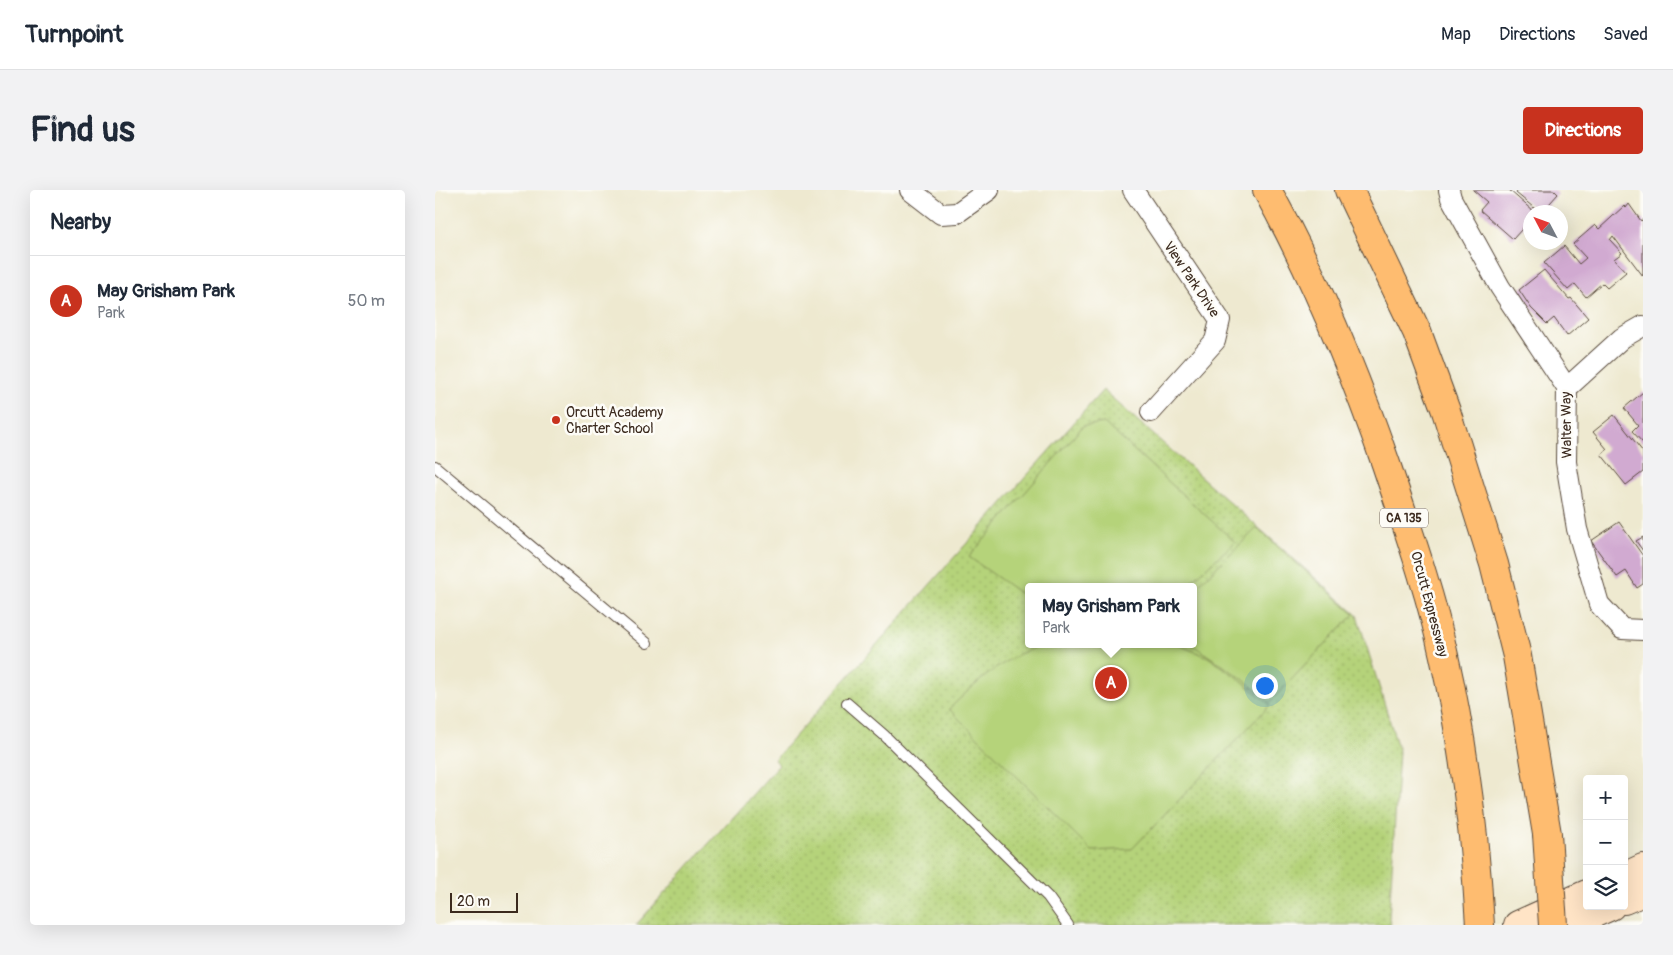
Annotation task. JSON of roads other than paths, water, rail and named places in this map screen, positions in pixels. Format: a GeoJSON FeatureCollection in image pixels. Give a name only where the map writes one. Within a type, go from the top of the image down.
{"type":"FeatureCollection","features":[{"type":"Feature","properties":{"kind":"highway","name":"Orcutt Expressway"},"geometry":{"type":"LineString","coordinates":[[1267,190],[1295,240],[1358,383],[1413,542],[1444,655],[1463,755],[1477,865],[1479,925]]}},
{"type":"Feature","properties":{"kind":"highway"},"geometry":{"type":"LineString","coordinates":[[1349,190],[1417,332],[1446,411],[1494,564],[1517,656],[1547,834],[1553,925]]}},
{"type":"Feature","properties":{"kind":"main road"},"geometry":{"type":"LineString","coordinates":[[1628,875],[1643,868]]}},
{"type":"Feature","properties":{"kind":"main road"},"geometry":{"type":"LineString","coordinates":[[1628,898],[1643,892]]}},
{"type":"Feature","properties":{"kind":"main road"},"geometry":{"type":"LineString","coordinates":[[1517,925],[1583,896]]}},
{"type":"Feature","properties":{"kind":"main road"},"geometry":{"type":"LineString","coordinates":[[1569,925],[1602,910]]}},
{"type":"Feature","properties":{"kind":"street"},"geometry":{"type":"LineString","coordinates":[[910,190],[941,214],[957,213],[989,190]]}},
{"type":"Feature","properties":{"kind":"street","name":"View Park Drive"},"geometry":{"type":"LineString","coordinates":[[1133,190],[1221,320],[1215,341],[1151,412]]}},
{"type":"Feature","properties":{"kind":"street","name":"Walter Way"},"geometry":{"type":"LineString","coordinates":[[1449,190],[1451,198],[1500,287],[1567,388],[1565,462],[1577,529],[1599,604],[1622,629],[1643,630]]}},
{"type":"Feature","properties":{"kind":"street"},"geometry":{"type":"LineString","coordinates":[[1567,388],[1622,338],[1643,326]]}},
{"type":"Feature","properties":{"kind":"lane"},"geometry":{"type":"LineString","coordinates":[[435,466],[647,644]]}},
{"type":"Feature","properties":{"kind":"lane"},"geometry":{"type":"LineString","coordinates":[[847,703],[884,735],[1048,897],[1068,925]]}},
{"type":"Feature","properties":{"kind":"place","name":"Orcutt Academy Charter School"},"geometry":{"type":"Point","coordinates":[556,420]}},
{"type":"Feature","properties":{"kind":"place","name":"May Grisham Park"},"geometry":{"type":"Point","coordinates":[1111,683]}}]}
